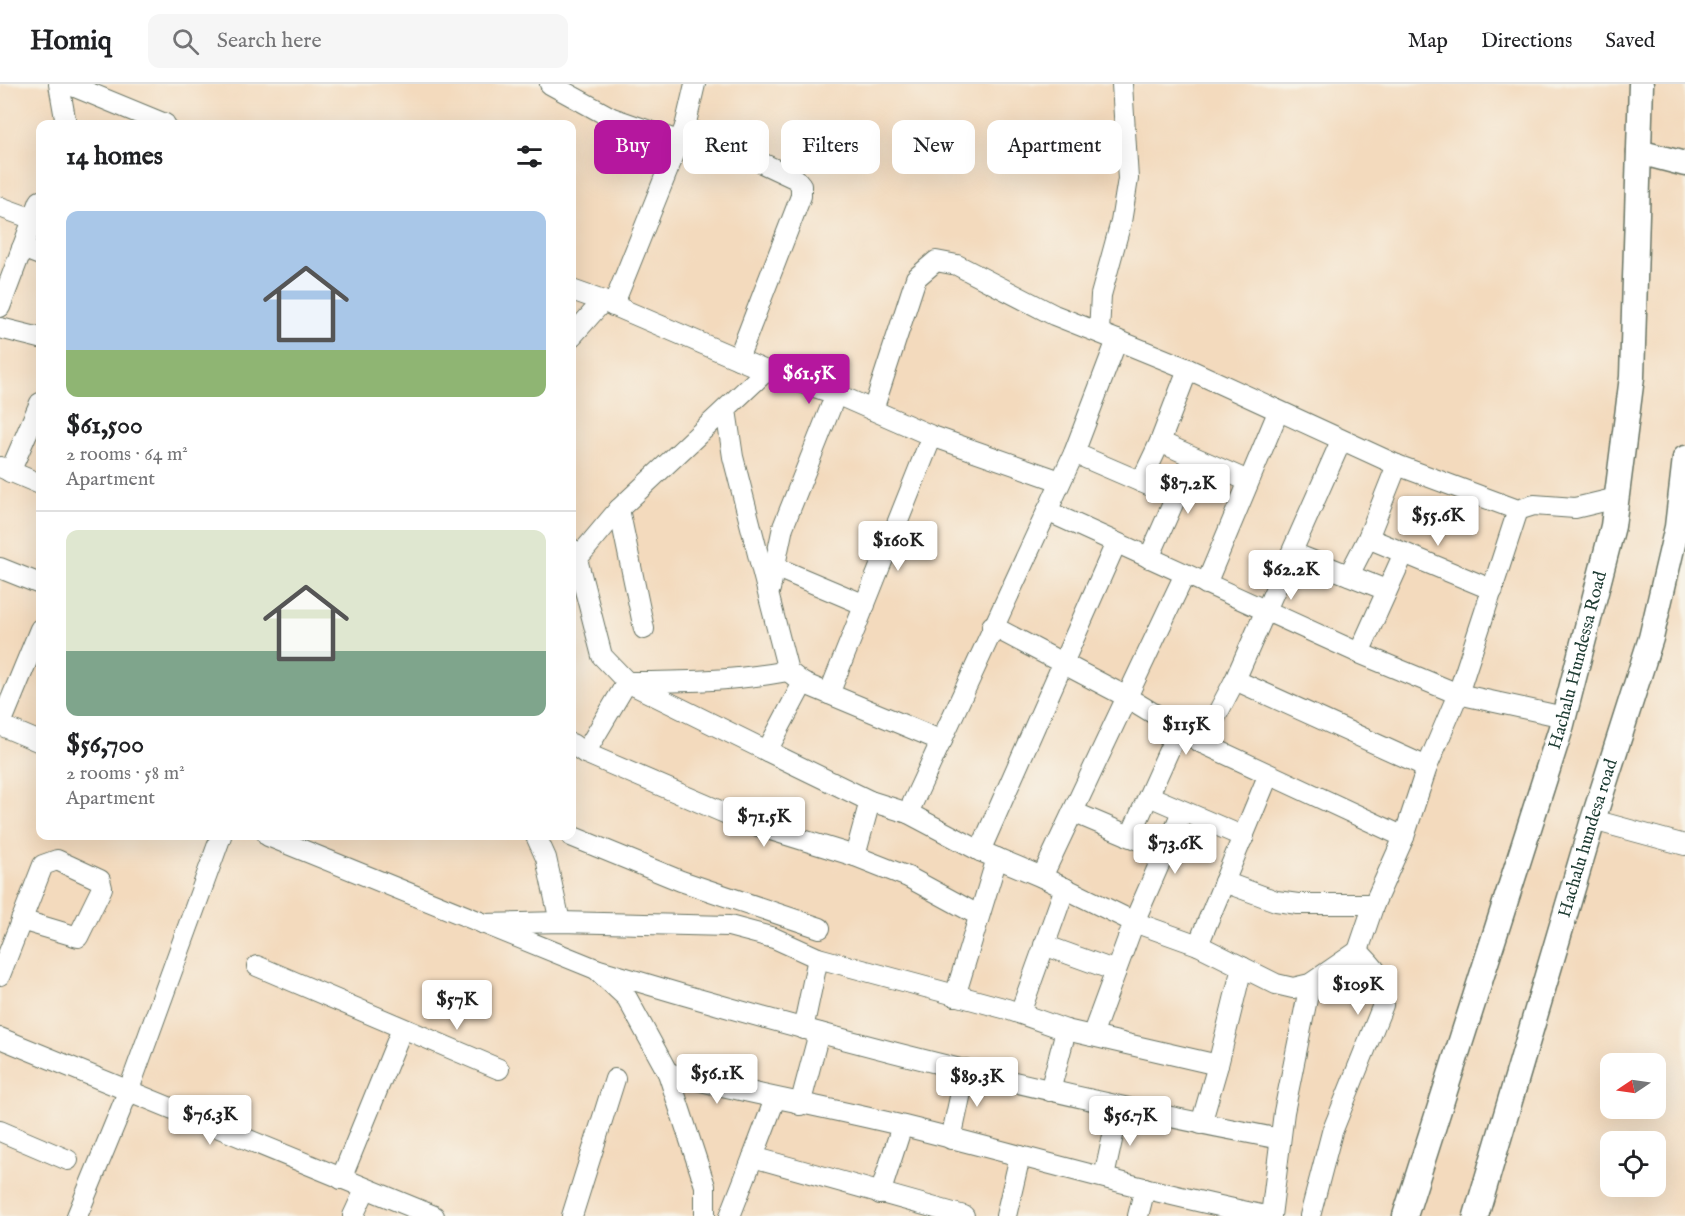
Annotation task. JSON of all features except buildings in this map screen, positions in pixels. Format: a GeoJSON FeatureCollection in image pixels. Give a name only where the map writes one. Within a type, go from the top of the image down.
{"type":"FeatureCollection","features":[{"type":"Feature","properties":{"kind":"main road","name":"Hachalu Hundessa Road"},"geometry":{"type":"LineString","coordinates":[[1405,1216],[1564,717],[1613,526],[1632,377],[1641,84]]}},
{"type":"Feature","properties":{"kind":"main road"},"geometry":{"type":"LineString","coordinates":[[1639,152],[1685,164]]}},
{"type":"Feature","properties":{"kind":"main road","name":"Hachalu hundesa road"},"geometry":{"type":"LineString","coordinates":[[1476,1216],[1593,820],[1651,638],[1677,527],[1685,458]]}},
{"type":"Feature","properties":{"kind":"street"},"geometry":{"type":"LineString","coordinates":[[59,84],[65,120]]}},
{"type":"Feature","properties":{"kind":"street"},"geometry":{"type":"LineString","coordinates":[[68,84],[155,120]]}},
{"type":"Feature","properties":{"kind":"street"},"geometry":{"type":"LineString","coordinates":[[550,84],[612,118],[681,134],[796,179],[801,185],[801,196],[738,359]]}},
{"type":"Feature","properties":{"kind":"street"},"geometry":{"type":"LineString","coordinates":[[576,332],[608,303],[681,134],[695,84]]}},
{"type":"Feature","properties":{"kind":"street"},"geometry":{"type":"LineString","coordinates":[[908,813],[992,626],[1074,453],[1108,336],[1101,294],[1121,222],[1128,179],[1122,84]]}},
{"type":"Feature","properties":{"kind":"street"},"geometry":{"type":"LineString","coordinates":[[0,207],[33,219]]}},
{"type":"Feature","properties":{"kind":"street"},"geometry":{"type":"LineString","coordinates":[[1,297],[36,211]]}},
{"type":"Feature","properties":{"kind":"street"},"geometry":{"type":"LineString","coordinates":[[22,248],[36,253]]}},
{"type":"Feature","properties":{"kind":"street"},"geometry":{"type":"LineString","coordinates":[[873,410],[916,278],[936,261],[957,266],[1054,315],[1188,369],[1397,465],[1518,510],[1534,505],[1575,508],[1617,498]]}},
{"type":"Feature","properties":{"kind":"street"},"geometry":{"type":"LineString","coordinates":[[576,291],[766,371],[836,394],[932,436],[1060,481]]}},
{"type":"Feature","properties":{"kind":"street"},"geometry":{"type":"LineString","coordinates":[[0,328],[36,337]]}},
{"type":"Feature","properties":{"kind":"street"},"geometry":{"type":"LineString","coordinates":[[1141,482],[1160,442],[1188,369]]}},
{"type":"Feature","properties":{"kind":"street"},"geometry":{"type":"LineString","coordinates":[[576,552],[766,371]]}},
{"type":"Feature","properties":{"kind":"street"},"geometry":{"type":"LineString","coordinates":[[769,598],[783,527],[836,394]]}},
{"type":"Feature","properties":{"kind":"street"},"geometry":{"type":"LineString","coordinates":[[726,410],[733,457],[769,598],[796,677],[767,751]]}},
{"type":"Feature","properties":{"kind":"street"},"geometry":{"type":"LineString","coordinates":[[36,411],[5,470],[36,482]]}},
{"type":"Feature","properties":{"kind":"street"},"geometry":{"type":"LineString","coordinates":[[1206,584],[1278,412]]}},
{"type":"Feature","properties":{"kind":"street"},"geometry":{"type":"LineString","coordinates":[[829,694],[932,436]]}},
{"type":"Feature","properties":{"kind":"street"},"geometry":{"type":"LineString","coordinates":[[1202,743],[1235,680],[1293,554],[1341,441]]}},
{"type":"Feature","properties":{"kind":"street"},"geometry":{"type":"LineString","coordinates":[[1160,442],[1248,481]]}},
{"type":"Feature","properties":{"kind":"street"},"geometry":{"type":"LineString","coordinates":[[1074,453],[1176,497]]}},
{"type":"Feature","properties":{"kind":"street"},"geometry":{"type":"LineString","coordinates":[[1149,558],[1193,458]]}},
{"type":"Feature","properties":{"kind":"street"},"geometry":{"type":"LineString","coordinates":[[1349,575],[1368,538],[1397,465]]}},
{"type":"Feature","properties":{"kind":"street"},"geometry":{"type":"LineString","coordinates":[[619,509],[644,629]]}},
{"type":"Feature","properties":{"kind":"street"},"geometry":{"type":"LineString","coordinates":[[576,561],[602,656],[627,682],[870,801],[908,813],[1134,922],[1198,945],[1276,984],[1293,988],[1310,984],[1358,951],[1374,904],[1404,837],[1426,767],[1458,694],[1518,510]]}},
{"type":"Feature","properties":{"kind":"street"},"geometry":{"type":"LineString","coordinates":[[1047,511],[1206,584],[1458,694],[1564,717]]}},
{"type":"Feature","properties":{"kind":"street"},"geometry":{"type":"LineString","coordinates":[[1368,538],[1493,590]]}},
{"type":"Feature","properties":{"kind":"street"},"geometry":{"type":"LineString","coordinates":[[955,996],[978,915],[989,854],[1063,664],[1116,543]]}},
{"type":"Feature","properties":{"kind":"street"},"geometry":{"type":"LineString","coordinates":[[1359,652],[1404,553]]}},
{"type":"Feature","properties":{"kind":"street"},"geometry":{"type":"LineString","coordinates":[[1293,554],[1386,590]]}},
{"type":"Feature","properties":{"kind":"street"},"geometry":{"type":"LineString","coordinates":[[775,567],[865,605]]}},
{"type":"Feature","properties":{"kind":"street"},"geometry":{"type":"LineString","coordinates":[[0,568],[36,582]]}},
{"type":"Feature","properties":{"kind":"street"},"geometry":{"type":"LineString","coordinates":[[1042,877],[1074,812],[1125,696],[1185,574]]}},
{"type":"Feature","properties":{"kind":"street"},"geometry":{"type":"LineString","coordinates":[[992,626],[1125,696],[1202,743],[1268,776],[1404,837]]}},
{"type":"Feature","properties":{"kind":"street"},"geometry":{"type":"LineString","coordinates":[[36,639],[0,725],[36,740]]}},
{"type":"Feature","properties":{"kind":"street"},"geometry":{"type":"LineString","coordinates":[[627,682],[698,682],[756,677],[796,677],[829,694],[942,741]]}},
{"type":"Feature","properties":{"kind":"street"},"geometry":{"type":"LineString","coordinates":[[1235,680],[1426,767]]}},
{"type":"Feature","properties":{"kind":"street"},"geometry":{"type":"LineString","coordinates":[[627,682],[578,749],[748,823],[855,856],[908,877],[978,915]]}},
{"type":"Feature","properties":{"kind":"street"},"geometry":{"type":"LineString","coordinates":[[1130,837],[1178,730]]}},
{"type":"Feature","properties":{"kind":"street"},"geometry":{"type":"LineString","coordinates":[[1198,945],[1268,776]]}},
{"type":"Feature","properties":{"kind":"street"},"geometry":{"type":"LineString","coordinates":[[1149,796],[1244,837]]}},
{"type":"Feature","properties":{"kind":"street"},"geometry":{"type":"LineString","coordinates":[[855,856],[870,801]]}},
{"type":"Feature","properties":{"kind":"street"},"geometry":{"type":"LineString","coordinates":[[1074,812],[1165,851]]}},
{"type":"Feature","properties":{"kind":"street"},"geometry":{"type":"LineString","coordinates":[[1092,1036],[1134,922],[1182,812]]}},
{"type":"Feature","properties":{"kind":"street"},"geometry":{"type":"LineString","coordinates":[[1593,820],[1685,845]]}},
{"type":"Feature","properties":{"kind":"street"},"geometry":{"type":"LineString","coordinates":[[576,838],[681,881],[820,928]]}},
{"type":"Feature","properties":{"kind":"street"},"geometry":{"type":"LineString","coordinates":[[77,1216],[128,1092],[220,840]]}},
{"type":"Feature","properties":{"kind":"street"},"geometry":{"type":"LineString","coordinates":[[278,840],[596,969],[766,1020],[1119,1108],[1280,1139]]}},
{"type":"Feature","properties":{"kind":"street"},"geometry":{"type":"LineString","coordinates":[[538,840],[546,858],[560,922]]}},
{"type":"Feature","properties":{"kind":"street"},"geometry":{"type":"LineString","coordinates":[[1224,882],[1276,901],[1298,904],[1374,904]]}},
{"type":"Feature","properties":{"kind":"street"},"geometry":{"type":"LineString","coordinates":[[1020,1013],[1065,888]]}},
{"type":"Feature","properties":{"kind":"street"},"geometry":{"type":"LineString","coordinates":[[0,975],[21,920]]}},
{"type":"Feature","properties":{"kind":"street"},"geometry":{"type":"LineString","coordinates":[[484,924],[560,922],[729,926],[774,938],[818,958],[1020,1013],[1066,1030],[1218,1065]]}},
{"type":"Feature","properties":{"kind":"street"},"geometry":{"type":"LineString","coordinates":[[1044,945],[1116,971]]}},
{"type":"Feature","properties":{"kind":"street"},"geometry":{"type":"LineString","coordinates":[[1310,1216],[1332,1132],[1383,1005],[1385,987],[1378,972],[1358,951]]}},
{"type":"Feature","properties":{"kind":"street"},"geometry":{"type":"LineString","coordinates":[[800,1105],[811,1031],[818,958]]}},
{"type":"Feature","properties":{"kind":"street"},"geometry":{"type":"LineString","coordinates":[[257,966],[499,1068]]}},
{"type":"Feature","properties":{"kind":"street"},"geometry":{"type":"LineString","coordinates":[[1202,1124],[1242,967]]}},
{"type":"Feature","properties":{"kind":"street"},"geometry":{"type":"LineString","coordinates":[[596,969],[627,998],[668,1073],[705,1186],[705,1216]]}},
{"type":"Feature","properties":{"kind":"street"},"geometry":{"type":"LineString","coordinates":[[1271,1216],[1280,1139],[1310,984]]}},
{"type":"Feature","properties":{"kind":"street"},"geometry":{"type":"LineString","coordinates":[[341,1179],[402,1029]]}},
{"type":"Feature","properties":{"kind":"street"},"geometry":{"type":"LineString","coordinates":[[1050,1091],[1066,1030]]}},
{"type":"Feature","properties":{"kind":"street"},"geometry":{"type":"LineString","coordinates":[[0,1038],[365,1190],[434,1216]]}},
{"type":"Feature","properties":{"kind":"street"},"geometry":{"type":"LineString","coordinates":[[951,1139],[966,1069]]}},
{"type":"Feature","properties":{"kind":"street"},"geometry":{"type":"LineString","coordinates":[[668,1073],[775,1100],[902,1126],[1145,1188],[1266,1216]]}},
{"type":"Feature","properties":{"kind":"street"},"geometry":{"type":"LineString","coordinates":[[572,1216],[615,1079]]}},
{"type":"Feature","properties":{"kind":"street"},"geometry":{"type":"LineString","coordinates":[[730,1216],[775,1100]]}},
{"type":"Feature","properties":{"kind":"street"},"geometry":{"type":"LineString","coordinates":[[1104,1177],[1119,1108]]}},
{"type":"Feature","properties":{"kind":"street"},"geometry":{"type":"LineString","coordinates":[[880,1194],[902,1126]]}},
{"type":"Feature","properties":{"kind":"street"},"geometry":{"type":"LineString","coordinates":[[0,1131],[68,1160]]}},
{"type":"Feature","properties":{"kind":"street"},"geometry":{"type":"LineString","coordinates":[[1006,1216],[1020,1155]]}},
{"type":"Feature","properties":{"kind":"street"},"geometry":{"type":"LineString","coordinates":[[753,1157],[954,1215]]}},
{"type":"Feature","properties":{"kind":"street"},"geometry":{"type":"LineString","coordinates":[[1138,1216],[1145,1188]]}},
{"type":"Feature","properties":{"kind":"street"},"geometry":{"type":"LineString","coordinates":[[353,1216],[365,1190]]}}]}
